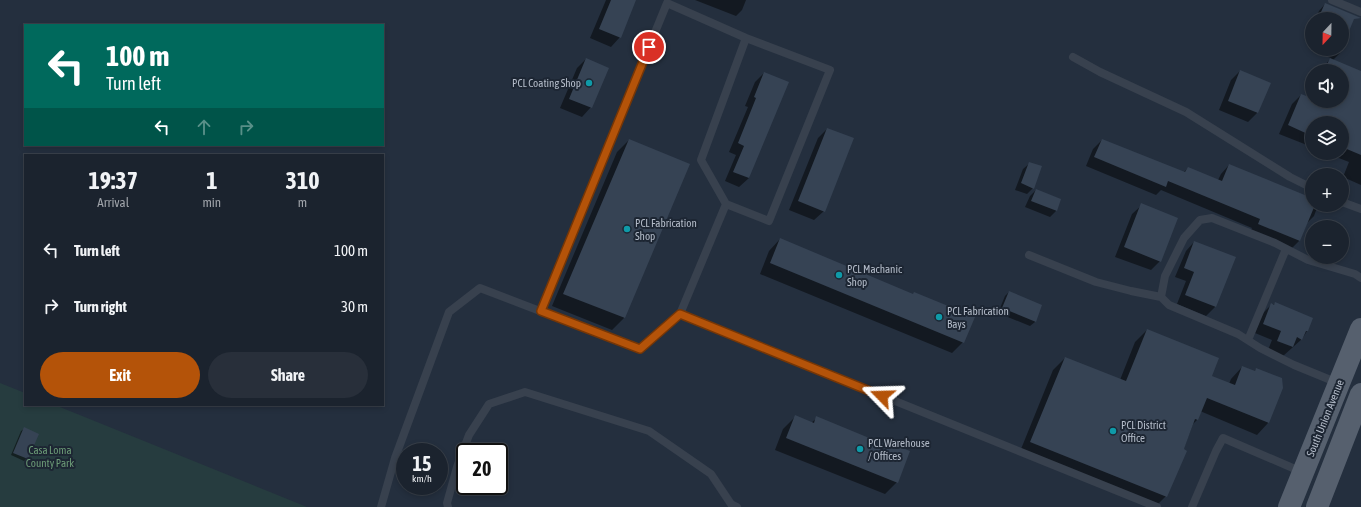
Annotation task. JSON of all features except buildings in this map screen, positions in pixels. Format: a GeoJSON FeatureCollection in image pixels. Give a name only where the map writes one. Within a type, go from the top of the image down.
{"type":"FeatureCollection","features":[{"type":"Feature","properties":{"kind":"main road","name":"South Union Avenue"},"geometry":{"type":"LineString","coordinates":[[1289,507],[1361,329]]}},
{"type":"Feature","properties":{"kind":"main road"},"geometry":{"type":"LineString","coordinates":[[1317,507],[1359,400],[1352,395],[1352,386],[1361,364]]}},
{"type":"Feature","properties":{"kind":"main road"},"geometry":{"type":"LineString","coordinates":[[1304,507],[1318,470],[1323,424]]}},
{"type":"Feature","properties":{"kind":"lane"},"geometry":{"type":"LineString","coordinates":[[1332,0],[1361,12]]}},
{"type":"Feature","properties":{"kind":"lane"},"geometry":{"type":"LineString","coordinates":[[541,311],[667,4],[746,38],[830,70],[769,221],[726,204],[701,160],[746,38]]}},
{"type":"Feature","properties":{"kind":"lane"},"geometry":{"type":"LineString","coordinates":[[1073,57],[1100,72],[1186,112],[1284,173],[1305,184]]}},
{"type":"Feature","properties":{"kind":"lane"},"geometry":{"type":"LineString","coordinates":[[381,507],[395,458],[449,312],[480,288],[640,349],[680,314],[726,204]]}},
{"type":"Feature","properties":{"kind":"lane"},"geometry":{"type":"LineString","coordinates":[[1349,205],[1361,210]]}},
{"type":"Feature","properties":{"kind":"lane"},"geometry":{"type":"LineString","coordinates":[[1161,297],[1165,276],[1184,238],[1200,220],[1212,218],[1276,243],[1308,260],[1355,274],[1361,278]]}},
{"type":"Feature","properties":{"kind":"lane"},"geometry":{"type":"LineString","coordinates":[[1248,340],[1286,249]]}},
{"type":"Feature","properties":{"kind":"lane"},"geometry":{"type":"LineString","coordinates":[[1029,255],[1096,282],[1131,292],[1161,297],[1169,305],[1238,334],[1260,348],[1294,365],[1339,383]]}},
{"type":"Feature","properties":{"kind":"lane"},"geometry":{"type":"LineString","coordinates":[[680,314],[1156,507]]}},
{"type":"Feature","properties":{"kind":"lane"},"geometry":{"type":"LineString","coordinates":[[448,507],[447,503],[455,474],[469,435],[488,404],[525,392],[649,431],[711,474],[733,506]]}},
{"type":"Feature","properties":{"kind":"lane"},"geometry":{"type":"LineString","coordinates":[[1192,507],[1216,450],[1223,438],[1303,472]]}},
{"type":"Feature","properties":{"kind":"green space","name":"Casa Loma County Park"},"geometry":{"type":"Polygon","coordinates":[[[0,383],[24,393],[24,406],[57,406],[307,507],[0,507],[0,383]]]}},
{"type":"Feature","properties":{"kind":"place","name":"PCL Coating Shop"},"geometry":{"type":"Point","coordinates":[589,83]}},
{"type":"Feature","properties":{"kind":"place","name":"PCL Fabrication Shop"},"geometry":{"type":"Point","coordinates":[627,229]}},
{"type":"Feature","properties":{"kind":"place","name":"PCL Machanic Shop"},"geometry":{"type":"Point","coordinates":[839,275]}},
{"type":"Feature","properties":{"kind":"place","name":"PCL Fabrication Bays"},"geometry":{"type":"Point","coordinates":[939,317]}},
{"type":"Feature","properties":{"kind":"place","name":"PCL District Office"},"geometry":{"type":"Point","coordinates":[1113,431]}},
{"type":"Feature","properties":{"kind":"place","name":"PCL Warehouse / Offices"},"geometry":{"type":"Point","coordinates":[860,449]}},
{"type":"Feature","properties":{"kind":"route"},"geometry":{"type":"LineString","coordinates":[[649,47],[541,311],[640,349],[680,314],[882,396]]}}]}
